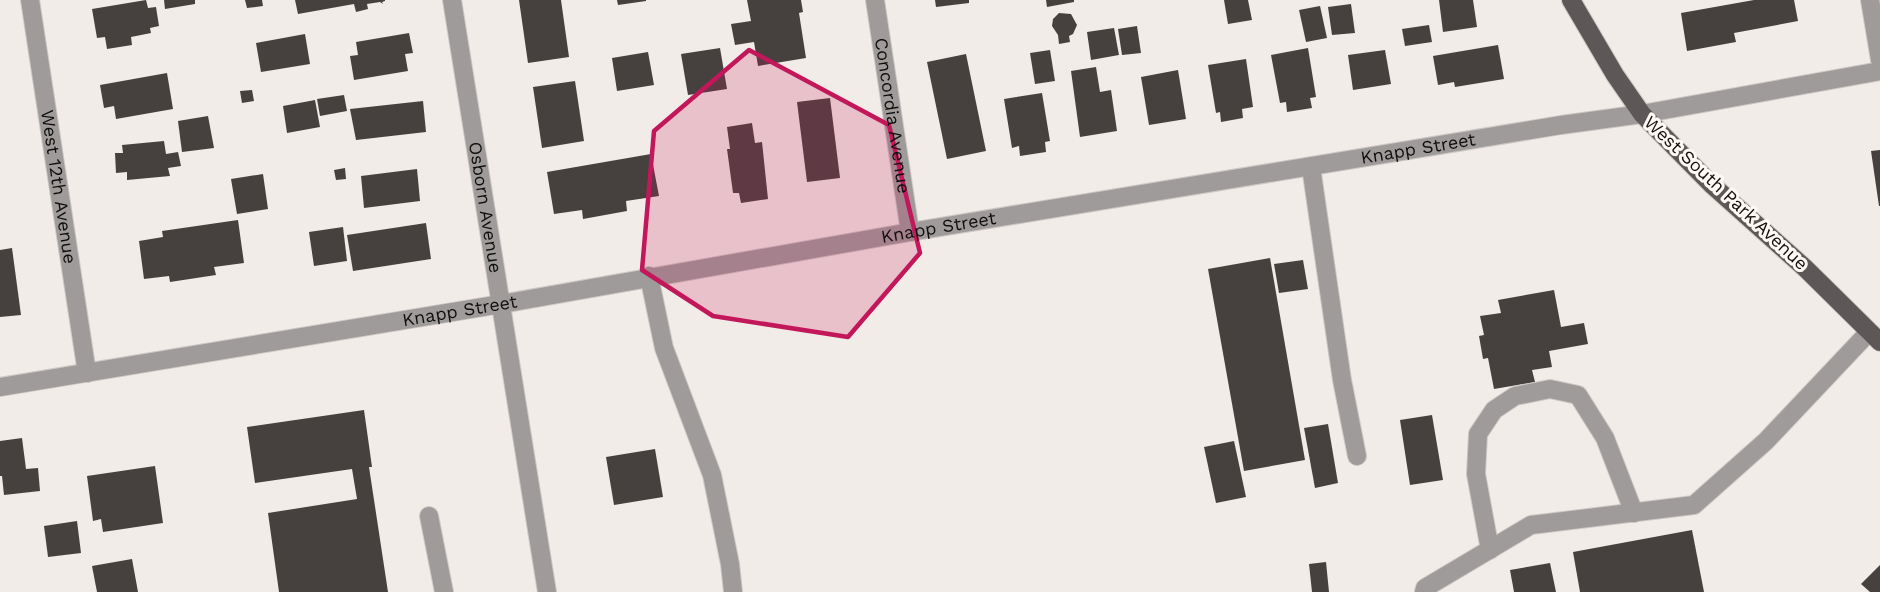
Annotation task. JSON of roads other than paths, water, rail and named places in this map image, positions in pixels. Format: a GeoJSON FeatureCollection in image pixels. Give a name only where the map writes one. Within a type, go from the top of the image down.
{"type":"FeatureCollection","features":[{"type":"Feature","properties":{"kind":"main road","name":"West South Park Avenue"},"geometry":{"type":"LineString","coordinates":[[1571,0],[1614,75],[1642,114],[1711,184],[1805,268],[1875,337]]}},
{"type":"Feature","properties":{"kind":"street","name":"West 12th Avenue"},"geometry":{"type":"LineString","coordinates":[[30,0],[87,373]]}},
{"type":"Feature","properties":{"kind":"street","name":"Osborn Avenue"},"geometry":{"type":"LineString","coordinates":[[452,0],[547,592]]}},
{"type":"Feature","properties":{"kind":"street","name":"Concordia Avenue"},"geometry":{"type":"LineString","coordinates":[[875,0],[910,232]]}},
{"type":"Feature","properties":{"kind":"street"},"geometry":{"type":"LineString","coordinates":[[1870,0],[1880,60]]}},
{"type":"Feature","properties":{"kind":"street","name":"Knapp Street"},"geometry":{"type":"LineString","coordinates":[[0,387],[501,304],[649,276],[910,232],[1561,125],[1642,114],[1880,71]]}},
{"type":"Feature","properties":{"kind":"street"},"geometry":{"type":"LineString","coordinates":[[1311,167],[1342,380],[1357,456]]}},
{"type":"Feature","properties":{"kind":"street"},"geometry":{"type":"LineString","coordinates":[[649,276],[664,348],[712,475],[730,564],[733,592]]}},
{"type":"Feature","properties":{"kind":"street"},"geometry":{"type":"LineString","coordinates":[[1424,592],[1425,588],[1531,525],[1694,505],[1766,441],[1875,337]]}},
{"type":"Feature","properties":{"kind":"street"},"geometry":{"type":"LineString","coordinates":[[1490,550],[1476,474],[1478,434],[1494,410],[1515,396],[1550,389],[1578,395],[1605,438],[1634,513]]}},
{"type":"Feature","properties":{"kind":"street"},"geometry":{"type":"LineString","coordinates":[[429,516],[444,592]]}}]}
